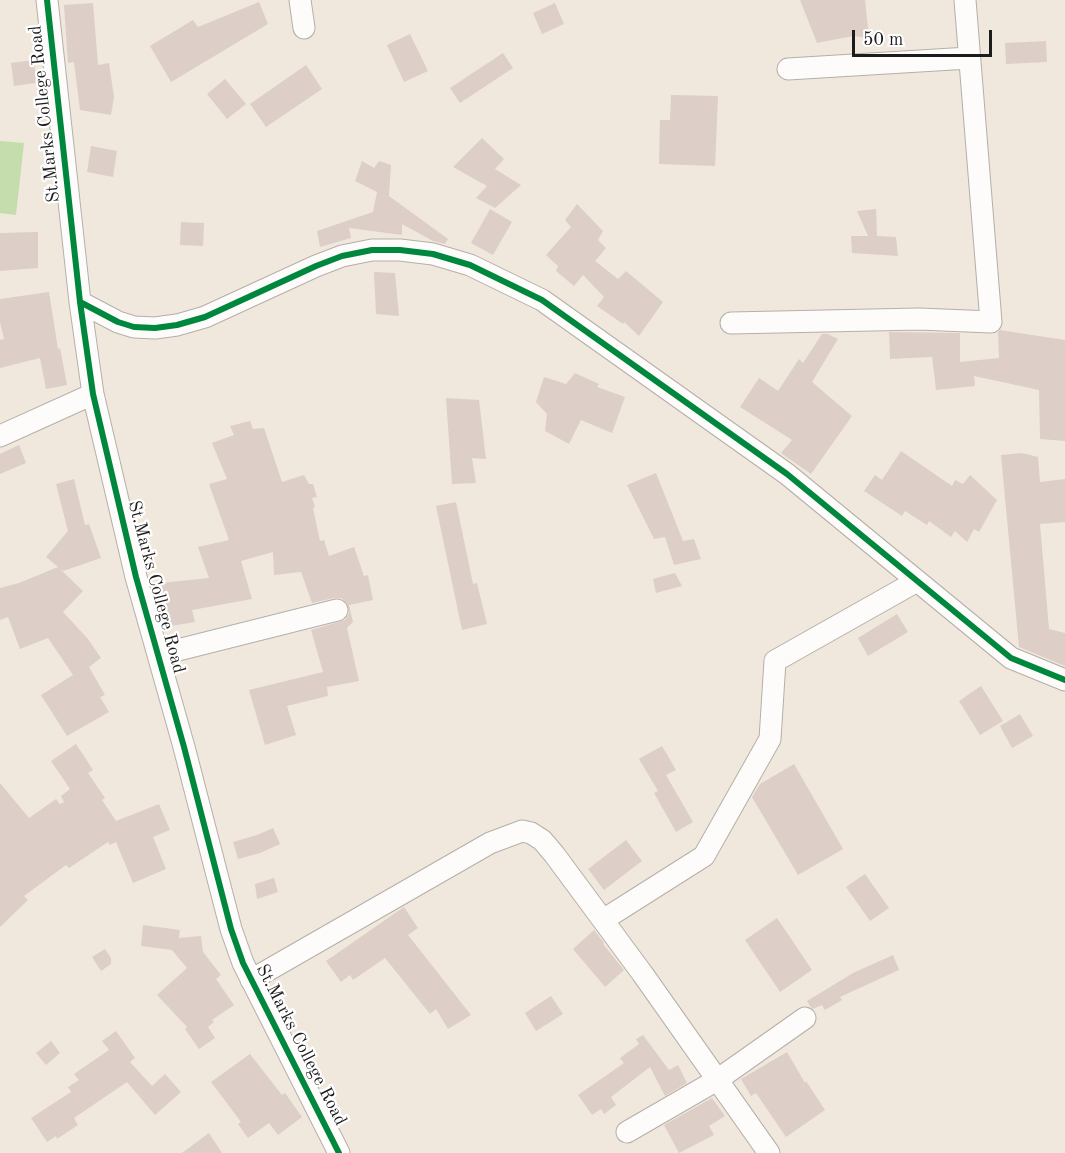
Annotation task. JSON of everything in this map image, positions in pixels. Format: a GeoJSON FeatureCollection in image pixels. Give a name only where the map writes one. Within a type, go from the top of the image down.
{"type":"FeatureCollection","features":[{"type":"Feature","properties":{"kind":"street","name":"St.Marks College Road"},"geometry":{"type":"LineString","coordinates":[[47,0],[80,302],[93,394],[136,577],[184,747],[231,929],[251,980],[339,1153]]}},
{"type":"Feature","properties":{"kind":"street"},"geometry":{"type":"LineString","coordinates":[[300,0],[304,28]]}},
{"type":"Feature","properties":{"kind":"street"},"geometry":{"type":"LineString","coordinates":[[731,323],[919,319],[991,322],[965,0]]}},
{"type":"Feature","properties":{"kind":"street"},"geometry":{"type":"LineString","coordinates":[[788,69],[969,58]]}},
{"type":"Feature","properties":{"kind":"street"},"geometry":{"type":"LineString","coordinates":[[80,302],[118,322],[134,327],[155,328],[177,325],[205,316],[300,272],[342,256],[372,250],[400,250],[433,254],[470,265],[542,300],[788,474],[1011,658],[1065,680]]}},
{"type":"Feature","properties":{"kind":"street"},"geometry":{"type":"LineString","coordinates":[[0,436],[93,394]]}},
{"type":"Feature","properties":{"kind":"street"},"geometry":{"type":"LineString","coordinates":[[603,920],[704,856],[770,739],[775,661],[917,581]]}},
{"type":"Feature","properties":{"kind":"street"},"geometry":{"type":"LineString","coordinates":[[158,655],[337,610]]}},
{"type":"Feature","properties":{"kind":"street"},"geometry":{"type":"LineString","coordinates":[[251,980],[490,843],[508,834],[531,832],[542,840],[603,920],[769,1153]]}},
{"type":"Feature","properties":{"kind":"street"},"geometry":{"type":"LineString","coordinates":[[627,1132],[717,1080],[805,1018]]}},
{"type":"Feature","properties":{"kind":"green space"},"geometry":{"type":"Polygon","coordinates":[[[0,141],[24,143],[16,215],[0,213],[0,141]]]}},
{"type":"Feature","properties":{"kind":"building"},"geometry":{"type":"Polygon","coordinates":[[[800,0],[865,0],[869,38],[853,36],[817,43],[800,0]]]}},
{"type":"Feature","properties":{"kind":"building"},"geometry":{"type":"Polygon","coordinates":[[[259,2],[268,24],[171,82],[150,46],[193,20],[198,27],[259,2]]]}},
{"type":"Feature","properties":{"kind":"building"},"geometry":{"type":"Polygon","coordinates":[[[93,3],[98,65],[109,63],[114,97],[111,115],[80,110],[74,62],[68,63],[64,5],[93,3]]]}},
{"type":"Feature","properties":{"kind":"building"},"geometry":{"type":"Polygon","coordinates":[[[555,3],[564,24],[542,34],[533,13],[555,3]]]}},
{"type":"Feature","properties":{"kind":"building"},"geometry":{"type":"Polygon","coordinates":[[[410,34],[428,71],[404,82],[387,45],[410,34]]]}},
{"type":"Feature","properties":{"kind":"building"},"geometry":{"type":"Polygon","coordinates":[[[1046,41],[1047,62],[1006,64],[1005,43],[1046,41]]]}},
{"type":"Feature","properties":{"kind":"building"},"geometry":{"type":"Polygon","coordinates":[[[503,53],[513,68],[460,103],[450,88],[503,53]]]}},
{"type":"Feature","properties":{"kind":"building"},"geometry":{"type":"Polygon","coordinates":[[[34,60],[36,83],[14,86],[11,63],[34,60]]]}},
{"type":"Feature","properties":{"kind":"building"},"geometry":{"type":"Polygon","coordinates":[[[306,65],[322,89],[266,127],[250,104],[306,65]]]}},
{"type":"Feature","properties":{"kind":"building"},"geometry":{"type":"Polygon","coordinates":[[[225,79],[246,104],[227,119],[207,94],[225,79]]]}},
{"type":"Feature","properties":{"kind":"building"},"geometry":{"type":"Polygon","coordinates":[[[671,95],[718,96],[715,166],[659,164],[660,120],[670,120],[671,95]]]}},
{"type":"Feature","properties":{"kind":"building"},"geometry":{"type":"Polygon","coordinates":[[[482,138],[504,159],[495,169],[521,185],[495,208],[476,198],[487,186],[453,167],[482,138]]]}},
{"type":"Feature","properties":{"kind":"building"},"geometry":{"type":"Polygon","coordinates":[[[91,146],[117,151],[113,177],[87,172],[91,146]]]}},
{"type":"Feature","properties":{"kind":"building"},"geometry":{"type":"Polygon","coordinates":[[[362,161],[374,168],[379,161],[391,165],[389,196],[448,239],[445,244],[433,241],[402,224],[402,235],[349,228],[351,238],[320,247],[317,231],[373,212],[377,192],[355,181],[362,161]]]}},
{"type":"Feature","properties":{"kind":"building"},"geometry":{"type":"Polygon","coordinates":[[[577,204],[603,231],[598,240],[606,248],[595,261],[618,279],[626,271],[663,302],[639,336],[624,322],[623,324],[597,306],[604,297],[583,275],[574,286],[556,271],[558,266],[546,255],[571,227],[565,220],[577,204]]]}},
{"type":"Feature","properties":{"kind":"building"},"geometry":{"type":"Polygon","coordinates":[[[490,209],[512,222],[493,255],[471,243],[490,209]]]}},
{"type":"Feature","properties":{"kind":"building"},"geometry":{"type":"Polygon","coordinates":[[[876,209],[877,236],[896,237],[898,256],[852,253],[851,236],[868,236],[857,211],[876,209]]]}},
{"type":"Feature","properties":{"kind":"building"},"geometry":{"type":"Polygon","coordinates":[[[181,222],[204,223],[203,246],[180,245],[181,222]]]}},
{"type":"Feature","properties":{"kind":"building"},"geometry":{"type":"Polygon","coordinates":[[[38,232],[38,268],[0,271],[0,233],[38,232]]]}},
{"type":"Feature","properties":{"kind":"building"},"geometry":{"type":"Polygon","coordinates":[[[374,272],[395,273],[399,316],[376,314],[374,272]]]}},
{"type":"Feature","properties":{"kind":"building"},"geometry":{"type":"Polygon","coordinates":[[[49,292],[58,349],[60,348],[67,385],[46,389],[40,358],[0,368],[0,340],[4,339],[0,322],[0,299],[49,292]]]}},
{"type":"Feature","properties":{"kind":"building"},"geometry":{"type":"Polygon","coordinates":[[[1000,330],[1065,340],[1065,441],[1040,439],[1039,390],[974,376],[975,386],[936,390],[932,357],[890,359],[889,332],[960,333],[960,362],[999,358],[998,332],[1000,330]]]}},
{"type":"Feature","properties":{"kind":"building"},"geometry":{"type":"Polygon","coordinates":[[[822,334],[838,339],[812,382],[852,416],[811,474],[781,453],[792,440],[740,407],[759,378],[778,391],[799,359],[803,363],[822,334]]]}},
{"type":"Feature","properties":{"kind":"building"},"geometry":{"type":"Polygon","coordinates":[[[575,373],[599,384],[597,387],[625,397],[612,433],[581,420],[569,444],[545,431],[547,414],[536,402],[544,377],[566,384],[575,373]]]}},
{"type":"Feature","properties":{"kind":"building"},"geometry":{"type":"Polygon","coordinates":[[[446,398],[479,400],[486,459],[472,458],[476,483],[452,484],[446,398]]]}},
{"type":"Feature","properties":{"kind":"building"},"geometry":{"type":"Polygon","coordinates":[[[250,421],[253,429],[264,428],[282,482],[304,475],[309,484],[313,484],[317,497],[312,498],[315,507],[313,508],[320,541],[324,540],[329,556],[354,547],[364,576],[368,575],[373,600],[349,605],[353,622],[347,628],[359,681],[327,687],[328,696],[287,706],[296,735],[265,745],[249,690],[323,672],[311,630],[345,620],[349,613],[346,602],[341,598],[334,598],[312,603],[301,572],[274,575],[273,552],[241,561],[252,599],[192,610],[195,622],[171,626],[161,583],[209,578],[198,547],[229,540],[209,484],[227,479],[212,443],[234,435],[230,426],[250,421]]]}},
{"type":"Feature","properties":{"kind":"building"},"geometry":{"type":"Polygon","coordinates":[[[19,445],[26,463],[0,474],[0,454],[19,445]]]}},
{"type":"Feature","properties":{"kind":"building"},"geometry":{"type":"Polygon","coordinates":[[[901,451],[952,486],[955,480],[963,484],[970,475],[997,500],[979,532],[974,529],[967,542],[955,531],[951,537],[929,521],[927,525],[905,511],[902,516],[864,491],[875,475],[882,480],[901,451]]]}},
{"type":"Feature","properties":{"kind":"building"},"geometry":{"type":"Polygon","coordinates":[[[1022,453],[1038,457],[1040,482],[1065,479],[1065,522],[1040,524],[1049,629],[1065,633],[1065,666],[1019,647],[1001,455],[1022,453]]]}},
{"type":"Feature","properties":{"kind":"building"},"geometry":{"type":"Polygon","coordinates":[[[656,473],[683,541],[694,539],[701,559],[674,565],[665,537],[654,539],[627,485],[656,473]]]}},
{"type":"Feature","properties":{"kind":"building"},"geometry":{"type":"Polygon","coordinates":[[[74,479],[85,525],[89,524],[101,558],[63,571],[46,557],[68,531],[56,484],[74,479]]]}},
{"type":"Feature","properties":{"kind":"building"},"geometry":{"type":"Polygon","coordinates":[[[456,502],[473,584],[477,583],[487,624],[462,630],[436,506],[456,502]]]}},
{"type":"Feature","properties":{"kind":"building"},"geometry":{"type":"Polygon","coordinates":[[[58,567],[83,591],[63,612],[88,639],[101,658],[89,667],[105,695],[100,697],[109,712],[67,736],[41,695],[73,675],[48,638],[20,649],[8,617],[0,620],[0,588],[58,567]]]}},
{"type":"Feature","properties":{"kind":"building"},"geometry":{"type":"Polygon","coordinates":[[[675,573],[682,586],[656,593],[653,579],[675,573]]]}},
{"type":"Feature","properties":{"kind":"building"},"geometry":{"type":"Polygon","coordinates":[[[897,614],[908,632],[868,656],[858,638],[897,614]]]}},
{"type":"Feature","properties":{"kind":"building"},"geometry":{"type":"Polygon","coordinates":[[[981,686],[1003,721],[980,735],[959,701],[981,686]]]}},
{"type":"Feature","properties":{"kind":"building"},"geometry":{"type":"Polygon","coordinates":[[[1020,714],[1033,736],[1012,748],[1000,726],[1020,714]]]}},
{"type":"Feature","properties":{"kind":"building"},"geometry":{"type":"Polygon","coordinates":[[[76,744],[93,770],[88,773],[105,798],[102,800],[116,821],[159,804],[170,830],[153,837],[166,869],[133,883],[116,842],[110,845],[108,842],[69,868],[66,865],[24,896],[28,900],[0,927],[0,783],[29,818],[56,799],[60,804],[64,802],[61,796],[70,789],[51,761],[76,744]]]}},
{"type":"Feature","properties":{"kind":"building"},"geometry":{"type":"Polygon","coordinates":[[[662,746],[676,770],[666,775],[693,822],[676,832],[654,793],[658,791],[639,759],[662,746]]]}},
{"type":"Feature","properties":{"kind":"building"},"geometry":{"type":"Polygon","coordinates":[[[794,764],[843,849],[798,875],[752,797],[760,784],[794,764]]]}},
{"type":"Feature","properties":{"kind":"building"},"geometry":{"type":"Polygon","coordinates":[[[273,828],[280,844],[238,859],[233,842],[273,828]]]}},
{"type":"Feature","properties":{"kind":"building"},"geometry":{"type":"Polygon","coordinates":[[[626,840],[642,861],[604,890],[588,869],[626,840]]]}},
{"type":"Feature","properties":{"kind":"building"},"geometry":{"type":"Polygon","coordinates":[[[865,874],[889,908],[870,921],[846,887],[865,874]]]}},
{"type":"Feature","properties":{"kind":"building"},"geometry":{"type":"Polygon","coordinates":[[[274,878],[278,892],[257,899],[255,884],[274,878]]]}},
{"type":"Feature","properties":{"kind":"building"},"geometry":{"type":"Polygon","coordinates":[[[404,907],[418,928],[408,935],[471,1015],[448,1029],[436,1009],[430,1014],[385,958],[353,980],[350,975],[341,982],[326,961],[404,907]]]}},
{"type":"Feature","properties":{"kind":"building"},"geometry":{"type":"Polygon","coordinates":[[[777,918],[812,970],[780,992],[745,940],[777,918]]]}},
{"type":"Feature","properties":{"kind":"building"},"geometry":{"type":"Polygon","coordinates":[[[143,925],[180,930],[179,938],[201,936],[203,952],[221,975],[216,979],[234,1005],[212,1020],[214,1022],[208,1027],[215,1038],[199,1049],[185,1029],[187,1027],[157,995],[187,968],[172,950],[141,946],[143,925]]]}},
{"type":"Feature","properties":{"kind":"building"},"geometry":{"type":"Polygon","coordinates":[[[594,930],[624,970],[605,987],[573,949],[594,930]]]}},
{"type":"Feature","properties":{"kind":"building"},"geometry":{"type":"Polygon","coordinates":[[[105,949],[111,958],[111,964],[101,971],[92,957],[105,949]]]}},
{"type":"Feature","properties":{"kind":"building"},"geometry":{"type":"Polygon","coordinates":[[[893,955],[899,970],[840,997],[842,1000],[825,1010],[822,1005],[813,1009],[807,1001],[853,973],[893,955]]]}},
{"type":"Feature","properties":{"kind":"building"},"geometry":{"type":"Polygon","coordinates":[[[551,996],[563,1014],[536,1031],[525,1013],[551,996]]]}},
{"type":"Feature","properties":{"kind":"building"},"geometry":{"type":"Polygon","coordinates":[[[116,1031],[135,1058],[130,1062],[152,1086],[165,1074],[181,1092],[155,1115],[127,1082],[74,1118],[78,1125],[57,1139],[56,1136],[47,1142],[31,1118],[71,1092],[68,1087],[79,1080],[74,1074],[109,1050],[102,1041],[116,1031]]]}},
{"type":"Feature","properties":{"kind":"building"},"geometry":{"type":"Polygon","coordinates":[[[643,1035],[669,1070],[678,1065],[687,1083],[665,1096],[650,1067],[611,1097],[616,1105],[604,1114],[601,1109],[592,1115],[578,1095],[624,1063],[620,1058],[639,1044],[636,1039],[643,1035]]]}},
{"type":"Feature","properties":{"kind":"building"},"geometry":{"type":"Polygon","coordinates":[[[51,1041],[60,1053],[46,1065],[36,1053],[51,1041]]]}},
{"type":"Feature","properties":{"kind":"building"},"geometry":{"type":"Polygon","coordinates":[[[787,1052],[805,1083],[806,1081],[825,1110],[786,1137],[756,1093],[751,1096],[741,1079],[787,1052]]]}},
{"type":"Feature","properties":{"kind":"building"},"geometry":{"type":"Polygon","coordinates":[[[250,1054],[282,1095],[285,1093],[302,1117],[278,1135],[269,1123],[248,1138],[238,1124],[241,1122],[211,1082],[250,1054]]]}},
{"type":"Feature","properties":{"kind":"building"},"geometry":{"type":"Polygon","coordinates":[[[712,1098],[725,1116],[709,1126],[714,1135],[679,1153],[664,1125],[712,1098]]]}},
{"type":"Feature","properties":{"kind":"building"},"geometry":{"type":"Polygon","coordinates":[[[209,1133],[222,1153],[182,1153],[209,1133]]]}},
{"type":"Feature","properties":{"kind":"cycle path"},"geometry":{"type":"LineString","coordinates":[[47,0],[80,302],[93,394],[136,577],[184,747],[231,929],[243,963],[339,1153]]}},
{"type":"Feature","properties":{"kind":"cycle path"},"geometry":{"type":"LineString","coordinates":[[80,302],[118,322],[134,327],[155,328],[205,317],[342,256],[372,250],[400,250],[433,254],[470,265],[542,300],[787,474],[1011,658],[1065,680]]}}]}
